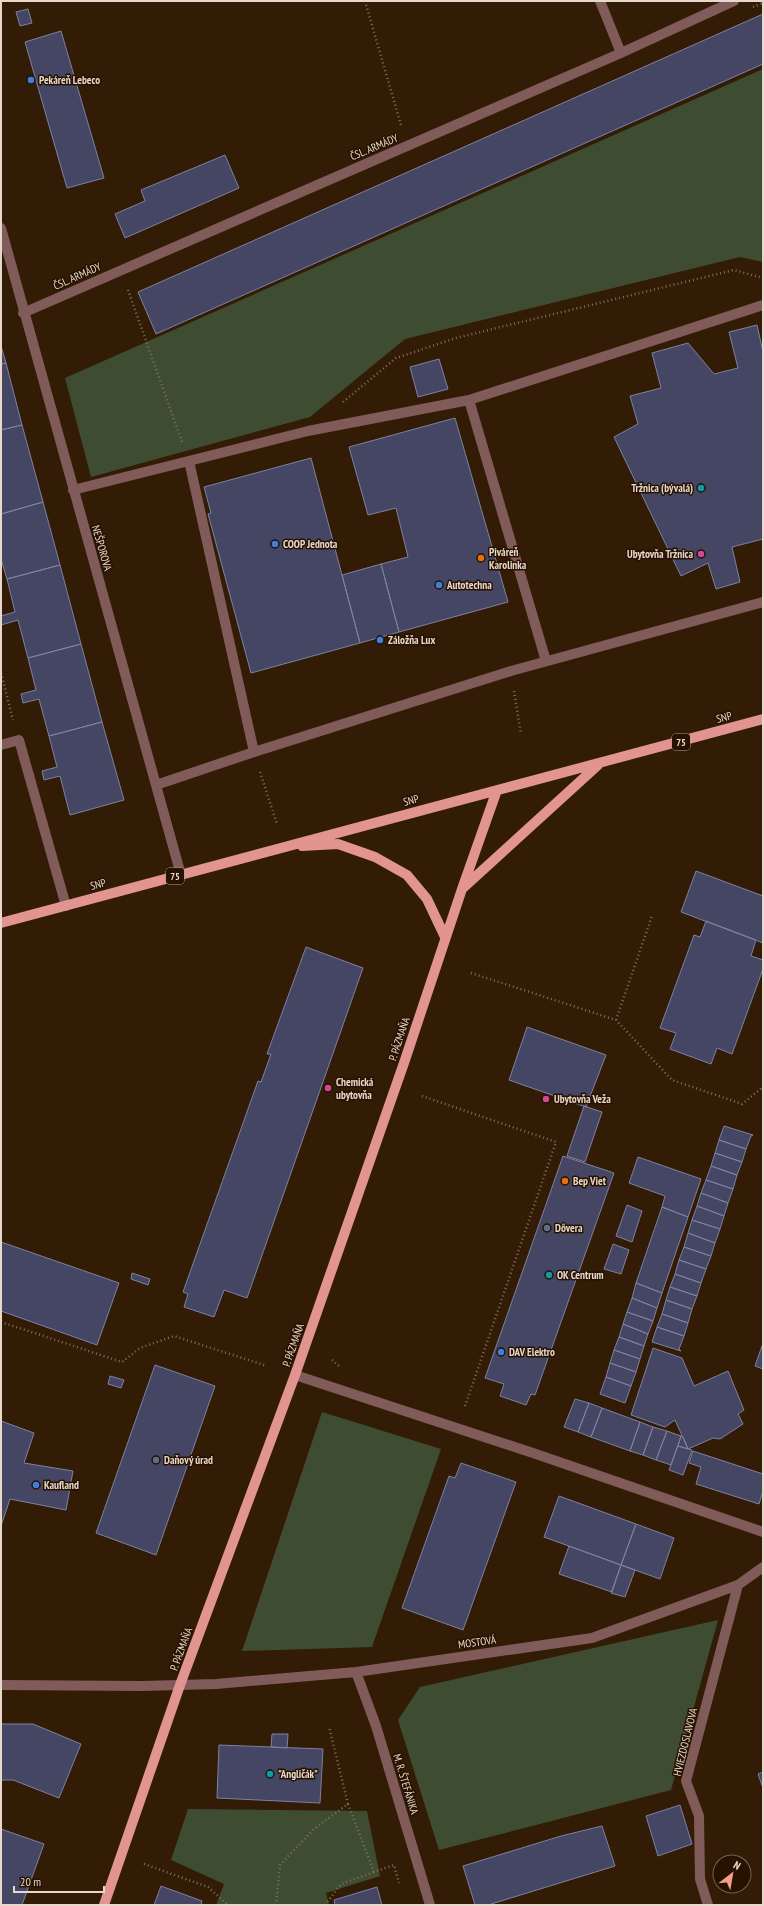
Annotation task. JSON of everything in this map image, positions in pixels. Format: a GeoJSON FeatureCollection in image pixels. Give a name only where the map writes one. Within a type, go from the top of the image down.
{"type":"FeatureCollection","features":[{"type":"Feature","properties":{"kind":"main road","name":"SNP"},"geometry":{"type":"LineString","coordinates":[[1,923],[763,719]]}},
{"type":"Feature","properties":{"kind":"main road"},"geometry":{"type":"LineString","coordinates":[[462,889],[598,764]]}},
{"type":"Feature","properties":{"kind":"main road","name":"P. PÁZMAŇA"},"geometry":{"type":"LineString","coordinates":[[104,1905],[180,1685],[295,1375],[497,790]]}},
{"type":"Feature","properties":{"kind":"main road"},"geometry":{"type":"LineString","coordinates":[[284,846],[338,844],[376,857],[407,875],[427,899],[445,937]]}},
{"type":"Feature","properties":{"kind":"street"},"geometry":{"type":"LineString","coordinates":[[600,1],[621,53]]}},
{"type":"Feature","properties":{"kind":"street","name":"ČSL. ARMÁDY"},"geometry":{"type":"LineString","coordinates":[[23,313],[621,53],[734,1]]}},
{"type":"Feature","properties":{"kind":"street","name":"NEŠPOROVA"},"geometry":{"type":"LineString","coordinates":[[1,228],[23,313],[181,875]]}},
{"type":"Feature","properties":{"kind":"street"},"geometry":{"type":"LineString","coordinates":[[73,490],[308,431],[469,400],[763,305]]}},
{"type":"Feature","properties":{"kind":"street"},"geometry":{"type":"LineString","coordinates":[[469,400],[546,661]]}},
{"type":"Feature","properties":{"kind":"street"},"geometry":{"type":"LineString","coordinates":[[189,461],[254,752]]}},
{"type":"Feature","properties":{"kind":"street"},"geometry":{"type":"LineString","coordinates":[[156,785],[254,752],[511,671],[763,602]]}},
{"type":"Feature","properties":{"kind":"street"},"geometry":{"type":"LineString","coordinates":[[1,745],[19,740],[66,906]]}},
{"type":"Feature","properties":{"kind":"street"},"geometry":{"type":"LineString","coordinates":[[295,1375],[763,1532]]}},
{"type":"Feature","properties":{"kind":"street","name":"MOSTOVÁ"},"geometry":{"type":"LineString","coordinates":[[1,1686],[216,1684],[356,1672],[592,1638],[738,1585],[763,1567]]}},
{"type":"Feature","properties":{"kind":"street","name":"HVIEZDOSLAVOVA"},"geometry":{"type":"LineString","coordinates":[[708,1905],[700,1880],[699,1816],[686,1781],[738,1585]]}},
{"type":"Feature","properties":{"kind":"street","name":"M. R. ŠTEFÁNIKA"},"geometry":{"type":"LineString","coordinates":[[356,1672],[376,1726],[430,1905]]}},
{"type":"Feature","properties":{"kind":"path"},"geometry":{"type":"LineString","coordinates":[[365,1],[407,146]]}},
{"type":"Feature","properties":{"kind":"path"},"geometry":{"type":"LineString","coordinates":[[748,9],[763,3]]}},
{"type":"Feature","properties":{"kind":"path"},"geometry":{"type":"LineString","coordinates":[[338,406],[396,358],[456,338],[734,270],[763,278]]}},
{"type":"Feature","properties":{"kind":"path"},"geometry":{"type":"LineString","coordinates":[[128,288],[189,461]]}},
{"type":"Feature","properties":{"kind":"path"},"geometry":{"type":"LineString","coordinates":[[511,671],[521,734]]}},
{"type":"Feature","properties":{"kind":"path"},"geometry":{"type":"LineString","coordinates":[[1,672],[19,740]]}},
{"type":"Feature","properties":{"kind":"path"},"geometry":{"type":"LineString","coordinates":[[254,752],[277,824]]}},
{"type":"Feature","properties":{"kind":"path"},"geometry":{"type":"LineString","coordinates":[[616,1020],[652,916]]}},
{"type":"Feature","properties":{"kind":"path"},"geometry":{"type":"LineString","coordinates":[[471,973],[616,1020],[672,1080],[742,1104],[763,1087]]}},
{"type":"Feature","properties":{"kind":"path"},"geometry":{"type":"LineString","coordinates":[[422,1096],[556,1142],[464,1409]]}},
{"type":"Feature","properties":{"kind":"path"},"geometry":{"type":"LineString","coordinates":[[1,1322],[122,1362],[140,1348],[174,1336],[267,1366]]}},
{"type":"Feature","properties":{"kind":"path"},"geometry":{"type":"LineString","coordinates":[[328,1727],[348,1804],[374,1872]]}},
{"type":"Feature","properties":{"kind":"path"},"geometry":{"type":"LineString","coordinates":[[276,1905],[280,1864],[314,1830],[348,1804]]}},
{"type":"Feature","properties":{"kind":"path"},"geometry":{"type":"LineString","coordinates":[[144,1864],[208,1886],[228,1905]]}},
{"type":"Feature","properties":{"kind":"path"},"geometry":{"type":"LineString","coordinates":[[325,1905],[341,1884],[394,1866],[400,1885]]}},
{"type":"Feature","properties":{"kind":"green space"},"geometry":{"type":"Polygon","coordinates":[[[763,69],[763,262],[740,257],[405,339],[310,417],[91,477],[65,378],[763,69]]]}},
{"type":"Feature","properties":{"kind":"green space"},"geometry":{"type":"Polygon","coordinates":[[[322,1412],[441,1449],[372,1647],[242,1651],[322,1412]]]}},
{"type":"Feature","properties":{"kind":"green space"},"geometry":{"type":"Polygon","coordinates":[[[718,1620],[671,1790],[439,1850],[398,1720],[420,1687],[718,1620]]]}},
{"type":"Feature","properties":{"kind":"green space"},"geometry":{"type":"Polygon","coordinates":[[[188,1809],[367,1811],[380,1876],[326,1893],[329,1905],[216,1905],[224,1884],[171,1860],[188,1809]]]}},
{"type":"Feature","properties":{"kind":"building"},"geometry":{"type":"Polygon","coordinates":[[[28,9],[32,23],[20,26],[16,12],[28,9]]]}},
{"type":"Feature","properties":{"kind":"building"},"geometry":{"type":"Polygon","coordinates":[[[763,14],[763,64],[156,334],[138,292],[763,14]]]}},
{"type":"Feature","properties":{"kind":"building"},"geometry":{"type":"Polygon","coordinates":[[[61,31],[104,178],[67,188],[25,42],[61,31]]]}},
{"type":"Feature","properties":{"kind":"building"},"geometry":{"type":"Polygon","coordinates":[[[225,155],[239,188],[125,238],[115,214],[145,201],[141,190],[225,155]]]}},
{"type":"Feature","properties":{"kind":"building","name":"Tržnica (bývalá)"},"geometry":{"type":"Polygon","coordinates":[[[757,325],[763,352],[763,539],[732,547],[740,582],[716,589],[708,563],[681,576],[614,437],[638,424],[630,396],[661,388],[652,353],[688,343],[714,374],[738,368],[729,332],[757,325]]]}},
{"type":"Feature","properties":{"kind":"building"},"geometry":{"type":"Polygon","coordinates":[[[1,346],[6,363],[1,364],[1,346]]]}},
{"type":"Feature","properties":{"kind":"building"},"geometry":{"type":"Polygon","coordinates":[[[439,359],[448,389],[418,397],[410,367],[439,359]]]}},
{"type":"Feature","properties":{"kind":"building"},"geometry":{"type":"Polygon","coordinates":[[[6,363],[22,425],[1,430],[1,364],[6,363]]]}},
{"type":"Feature","properties":{"kind":"building"},"geometry":{"type":"Polygon","coordinates":[[[455,418],[508,602],[399,632],[381,564],[408,557],[396,508],[368,515],[349,447],[455,418]]]}},
{"type":"Feature","properties":{"kind":"building"},"geometry":{"type":"Polygon","coordinates":[[[22,425],[43,502],[1,514],[1,430],[22,425]]]}},
{"type":"Feature","properties":{"kind":"building","name":"COOP Jednota"},"geometry":{"type":"Polygon","coordinates":[[[311,458],[360,643],[251,673],[208,514],[211,513],[204,487],[311,458]]]}},
{"type":"Feature","properties":{"kind":"building"},"geometry":{"type":"Polygon","coordinates":[[[43,502],[60,565],[7,579],[1,559],[1,514],[43,502]]]}},
{"type":"Feature","properties":{"kind":"building"},"geometry":{"type":"Polygon","coordinates":[[[381,564],[399,632],[360,643],[342,575],[381,564]]]}},
{"type":"Feature","properties":{"kind":"building"},"geometry":{"type":"Polygon","coordinates":[[[60,565],[81,644],[28,658],[18,620],[1,625],[1,616],[15,612],[7,579],[60,565]]]}},
{"type":"Feature","properties":{"kind":"building"},"geometry":{"type":"Polygon","coordinates":[[[81,644],[102,722],[49,736],[39,699],[23,703],[21,694],[36,690],[28,658],[81,644]]]}},
{"type":"Feature","properties":{"kind":"building"},"geometry":{"type":"Polygon","coordinates":[[[102,722],[124,800],[70,815],[60,776],[44,780],[42,771],[57,767],[49,736],[102,722]]]}},
{"type":"Feature","properties":{"kind":"building"},"geometry":{"type":"Polygon","coordinates":[[[696,871],[763,896],[763,943],[681,912],[696,871]]]}},
{"type":"Feature","properties":{"kind":"building"},"geometry":{"type":"Polygon","coordinates":[[[706,921],[756,940],[751,956],[763,960],[763,969],[732,1054],[717,1048],[711,1064],[670,1049],[676,1033],[660,1028],[694,935],[700,937],[706,921]]]}},
{"type":"Feature","properties":{"kind":"building"},"geometry":{"type":"Polygon","coordinates":[[[306,947],[363,968],[247,1298],[224,1290],[214,1317],[184,1307],[188,1294],[183,1292],[258,1081],[261,1082],[271,1054],[267,1054],[306,947]]]}},
{"type":"Feature","properties":{"kind":"building"},"geometry":{"type":"Polygon","coordinates":[[[527,1027],[606,1055],[586,1107],[509,1080],[527,1027]]]}},
{"type":"Feature","properties":{"kind":"building"},"geometry":{"type":"Polygon","coordinates":[[[584,1106],[602,1112],[585,1162],[567,1156],[584,1106]]]}},
{"type":"Feature","properties":{"kind":"building"},"geometry":{"type":"Polygon","coordinates":[[[724,1126],[753,1135],[751,1136],[746,1149],[719,1140],[724,1126]]]}},
{"type":"Feature","properties":{"kind":"building"},"geometry":{"type":"Polygon","coordinates":[[[719,1140],[746,1149],[742,1162],[715,1153],[719,1140]]]}},
{"type":"Feature","properties":{"kind":"building"},"geometry":{"type":"Polygon","coordinates":[[[715,1153],[742,1162],[737,1175],[711,1166],[715,1153]]]}},
{"type":"Feature","properties":{"kind":"building","name":"OK Centrum"},"geometry":{"type":"Polygon","coordinates":[[[563,1156],[614,1173],[535,1395],[531,1394],[526,1405],[500,1396],[504,1384],[485,1378],[563,1156]]]}},
{"type":"Feature","properties":{"kind":"building"},"geometry":{"type":"Polygon","coordinates":[[[638,1157],[701,1179],[688,1217],[662,1207],[665,1196],[629,1183],[638,1157]]]}},
{"type":"Feature","properties":{"kind":"building"},"geometry":{"type":"Polygon","coordinates":[[[711,1166],[737,1175],[733,1189],[706,1180],[711,1166]]]}},
{"type":"Feature","properties":{"kind":"building"},"geometry":{"type":"Polygon","coordinates":[[[706,1180],[733,1189],[728,1203],[701,1193],[706,1180]]]}},
{"type":"Feature","properties":{"kind":"building"},"geometry":{"type":"Polygon","coordinates":[[[701,1193],[728,1203],[724,1216],[697,1206],[701,1193]]]}},
{"type":"Feature","properties":{"kind":"building"},"geometry":{"type":"Polygon","coordinates":[[[627,1205],[642,1211],[632,1242],[616,1236],[627,1205]]]}},
{"type":"Feature","properties":{"kind":"building"},"geometry":{"type":"Polygon","coordinates":[[[697,1206],[724,1216],[720,1229],[692,1220],[697,1206]]]}},
{"type":"Feature","properties":{"kind":"building"},"geometry":{"type":"Polygon","coordinates":[[[662,1207],[688,1217],[662,1293],[636,1283],[662,1207]]]}},
{"type":"Feature","properties":{"kind":"building"},"geometry":{"type":"Polygon","coordinates":[[[692,1220],[720,1229],[715,1243],[688,1233],[692,1220]]]}},
{"type":"Feature","properties":{"kind":"building"},"geometry":{"type":"Polygon","coordinates":[[[688,1233],[715,1243],[711,1256],[684,1247],[688,1233]]]}},
{"type":"Feature","properties":{"kind":"building"},"geometry":{"type":"Polygon","coordinates":[[[1,1242],[119,1283],[97,1345],[1,1311],[1,1242]]]}},
{"type":"Feature","properties":{"kind":"building"},"geometry":{"type":"Polygon","coordinates":[[[613,1244],[629,1250],[621,1274],[604,1269],[613,1244]]]}},
{"type":"Feature","properties":{"kind":"building"},"geometry":{"type":"Polygon","coordinates":[[[684,1247],[711,1256],[706,1269],[679,1260],[684,1247]]]}},
{"type":"Feature","properties":{"kind":"building"},"geometry":{"type":"Polygon","coordinates":[[[679,1260],[706,1269],[701,1283],[675,1274],[679,1260]]]}},
{"type":"Feature","properties":{"kind":"building"},"geometry":{"type":"Polygon","coordinates":[[[132,1273],[150,1279],[148,1285],[131,1279],[132,1273]]]}},
{"type":"Feature","properties":{"kind":"building"},"geometry":{"type":"Polygon","coordinates":[[[675,1274],[701,1283],[697,1296],[670,1287],[675,1274]]]}},
{"type":"Feature","properties":{"kind":"building"},"geometry":{"type":"Polygon","coordinates":[[[636,1283],[662,1293],[657,1308],[632,1298],[636,1283]]]}},
{"type":"Feature","properties":{"kind":"building"},"geometry":{"type":"Polygon","coordinates":[[[670,1287],[697,1296],[692,1309],[666,1300],[670,1287]]]}},
{"type":"Feature","properties":{"kind":"building"},"geometry":{"type":"Polygon","coordinates":[[[632,1298],[657,1308],[653,1321],[627,1312],[632,1298]]]}},
{"type":"Feature","properties":{"kind":"building"},"geometry":{"type":"Polygon","coordinates":[[[666,1300],[692,1309],[688,1323],[662,1314],[666,1300]]]}},
{"type":"Feature","properties":{"kind":"building"},"geometry":{"type":"Polygon","coordinates":[[[627,1312],[653,1321],[648,1334],[623,1324],[627,1312]]]}},
{"type":"Feature","properties":{"kind":"building"},"geometry":{"type":"Polygon","coordinates":[[[662,1314],[688,1323],[684,1336],[657,1327],[662,1314]]]}},
{"type":"Feature","properties":{"kind":"building"},"geometry":{"type":"Polygon","coordinates":[[[623,1324],[648,1334],[644,1346],[619,1337],[623,1324]]]}},
{"type":"Feature","properties":{"kind":"building"},"geometry":{"type":"Polygon","coordinates":[[[657,1327],[684,1336],[679,1349],[681,1351],[652,1342],[657,1327]]]}},
{"type":"Feature","properties":{"kind":"building"},"geometry":{"type":"Polygon","coordinates":[[[619,1337],[644,1346],[640,1359],[614,1350],[619,1337]]]}},
{"type":"Feature","properties":{"kind":"building"},"geometry":{"type":"Polygon","coordinates":[[[763,1343],[763,1369],[755,1366],[763,1343]]]}},
{"type":"Feature","properties":{"kind":"building"},"geometry":{"type":"Polygon","coordinates":[[[653,1348],[682,1358],[694,1386],[728,1371],[744,1410],[738,1414],[743,1424],[720,1439],[713,1438],[688,1449],[675,1420],[665,1427],[631,1415],[653,1348]]]}},
{"type":"Feature","properties":{"kind":"building"},"geometry":{"type":"Polygon","coordinates":[[[614,1350],[640,1359],[636,1372],[610,1363],[614,1350]]]}},
{"type":"Feature","properties":{"kind":"building"},"geometry":{"type":"Polygon","coordinates":[[[610,1363],[636,1372],[631,1386],[606,1377],[610,1363]]]}},
{"type":"Feature","properties":{"kind":"building","name":"Daňový úrad"},"geometry":{"type":"Polygon","coordinates":[[[155,1365],[215,1386],[156,1555],[96,1533],[155,1365]]]}},
{"type":"Feature","properties":{"kind":"building"},"geometry":{"type":"Polygon","coordinates":[[[110,1376],[124,1380],[121,1388],[108,1384],[110,1376]]]}},
{"type":"Feature","properties":{"kind":"building"},"geometry":{"type":"Polygon","coordinates":[[[606,1377],[631,1386],[625,1403],[600,1394],[606,1377]]]}},
{"type":"Feature","properties":{"kind":"building"},"geometry":{"type":"Polygon","coordinates":[[[575,1399],[589,1403],[578,1432],[564,1427],[575,1399]]]}},
{"type":"Feature","properties":{"kind":"building"},"geometry":{"type":"Polygon","coordinates":[[[589,1403],[602,1408],[591,1437],[578,1432],[589,1403]]]}},
{"type":"Feature","properties":{"kind":"building"},"geometry":{"type":"Polygon","coordinates":[[[602,1408],[640,1422],[630,1451],[591,1437],[602,1408]]]}},
{"type":"Feature","properties":{"kind":"building","name":"Kaufland"},"geometry":{"type":"Polygon","coordinates":[[[1,1421],[34,1433],[24,1463],[73,1471],[66,1510],[10,1499],[1,1526],[1,1421]]]}},
{"type":"Feature","properties":{"kind":"building"},"geometry":{"type":"Polygon","coordinates":[[[640,1422],[653,1427],[643,1455],[630,1451],[640,1422]]]}},
{"type":"Feature","properties":{"kind":"building"},"geometry":{"type":"Polygon","coordinates":[[[653,1427],[667,1431],[656,1460],[643,1455],[653,1427]]]}},
{"type":"Feature","properties":{"kind":"building"},"geometry":{"type":"Polygon","coordinates":[[[667,1431],[681,1436],[671,1465],[656,1460],[667,1431]]]}},
{"type":"Feature","properties":{"kind":"building"},"geometry":{"type":"Polygon","coordinates":[[[681,1436],[683,1437],[688,1449],[678,1446],[681,1436]]]}},
{"type":"Feature","properties":{"kind":"building"},"geometry":{"type":"Polygon","coordinates":[[[678,1446],[692,1450],[683,1475],[669,1470],[678,1446]]]}},
{"type":"Feature","properties":{"kind":"building"},"geometry":{"type":"Polygon","coordinates":[[[693,1451],[763,1474],[763,1491],[759,1504],[696,1484],[701,1467],[689,1463],[693,1451]]]}},
{"type":"Feature","properties":{"kind":"building"},"geometry":{"type":"Polygon","coordinates":[[[461,1463],[516,1482],[463,1630],[402,1608],[449,1476],[455,1478],[461,1463]]]}},
{"type":"Feature","properties":{"kind":"building"},"geometry":{"type":"Polygon","coordinates":[[[559,1496],[636,1524],[621,1565],[544,1537],[559,1496]]]}},
{"type":"Feature","properties":{"kind":"building"},"geometry":{"type":"Polygon","coordinates":[[[636,1524],[674,1538],[660,1579],[621,1565],[636,1524]]]}},
{"type":"Feature","properties":{"kind":"building"},"geometry":{"type":"Polygon","coordinates":[[[569,1546],[621,1565],[612,1592],[559,1574],[569,1546]]]}},
{"type":"Feature","properties":{"kind":"building"},"geometry":{"type":"Polygon","coordinates":[[[621,1565],[635,1570],[625,1597],[611,1593],[621,1565]]]}},
{"type":"Feature","properties":{"kind":"building"},"geometry":{"type":"Polygon","coordinates":[[[1,1724],[33,1724],[81,1744],[59,1798],[13,1780],[1,1780],[1,1724]]]}},
{"type":"Feature","properties":{"kind":"building"},"geometry":{"type":"Polygon","coordinates":[[[272,1734],[288,1734],[287,1748],[271,1747],[272,1734]]]}},
{"type":"Feature","properties":{"kind":"building","name":"\"Angličák\""},"geometry":{"type":"Polygon","coordinates":[[[219,1745],[323,1749],[320,1803],[217,1798],[219,1745]]]}},
{"type":"Feature","properties":{"kind":"building"},"geometry":{"type":"Polygon","coordinates":[[[763,1772],[763,1788],[758,1774],[763,1772]]]}},
{"type":"Feature","properties":{"kind":"building"},"geometry":{"type":"Polygon","coordinates":[[[680,1805],[692,1844],[658,1856],[646,1816],[680,1805]]]}},
{"type":"Feature","properties":{"kind":"building"},"geometry":{"type":"Polygon","coordinates":[[[602,1826],[615,1866],[488,1905],[475,1905],[463,1866],[561,1836],[602,1826]]]}},
{"type":"Feature","properties":{"kind":"building"},"geometry":{"type":"Polygon","coordinates":[[[1,1829],[44,1844],[22,1905],[1,1905],[1,1829]]]}},
{"type":"Feature","properties":{"kind":"building"},"geometry":{"type":"Polygon","coordinates":[[[161,1886],[202,1901],[201,1905],[154,1905],[161,1886]]]}},
{"type":"Feature","properties":{"kind":"building"},"geometry":{"type":"Polygon","coordinates":[[[377,1887],[382,1905],[335,1905],[334,1900],[377,1887]]]}},
{"type":"Feature","properties":{"kind":"place","name":"Pekáreň Lebeco"},"geometry":{"type":"Point","coordinates":[31,80]}},
{"type":"Feature","properties":{"kind":"place","name":"Tržnica (bývalá)"},"geometry":{"type":"Point","coordinates":[701,488]}},
{"type":"Feature","properties":{"kind":"place","name":"COOP Jednota"},"geometry":{"type":"Point","coordinates":[275,544]}},
{"type":"Feature","properties":{"kind":"place","name":"Ubytovňa Tržnica"},"geometry":{"type":"Point","coordinates":[701,554]}},
{"type":"Feature","properties":{"kind":"place","name":"Piváreň Karolinka"},"geometry":{"type":"Point","coordinates":[481,558]}},
{"type":"Feature","properties":{"kind":"place","name":"Autotechna"},"geometry":{"type":"Point","coordinates":[439,585]}},
{"type":"Feature","properties":{"kind":"place","name":"Záložňa Lux"},"geometry":{"type":"Point","coordinates":[380,640]}},
{"type":"Feature","properties":{"kind":"place","name":"Chemická ubytovňa"},"geometry":{"type":"Point","coordinates":[328,1088]}},
{"type":"Feature","properties":{"kind":"place","name":"Ubytovňa Veža"},"geometry":{"type":"Point","coordinates":[546,1099]}},
{"type":"Feature","properties":{"kind":"place","name":"Bep Viet"},"geometry":{"type":"Point","coordinates":[565,1181]}},
{"type":"Feature","properties":{"kind":"place","name":"Dôvera"},"geometry":{"type":"Point","coordinates":[547,1228]}},
{"type":"Feature","properties":{"kind":"place","name":"OK Centrum"},"geometry":{"type":"Point","coordinates":[549,1275]}},
{"type":"Feature","properties":{"kind":"place","name":"DAV Elektro"},"geometry":{"type":"Point","coordinates":[501,1352]}},
{"type":"Feature","properties":{"kind":"place","name":"Daňový úrad"},"geometry":{"type":"Point","coordinates":[156,1460]}},
{"type":"Feature","properties":{"kind":"place","name":"Kaufland"},"geometry":{"type":"Point","coordinates":[36,1485]}},
{"type":"Feature","properties":{"kind":"place","name":"\"Angličák\""},"geometry":{"type":"Point","coordinates":[270,1774]}}]}
